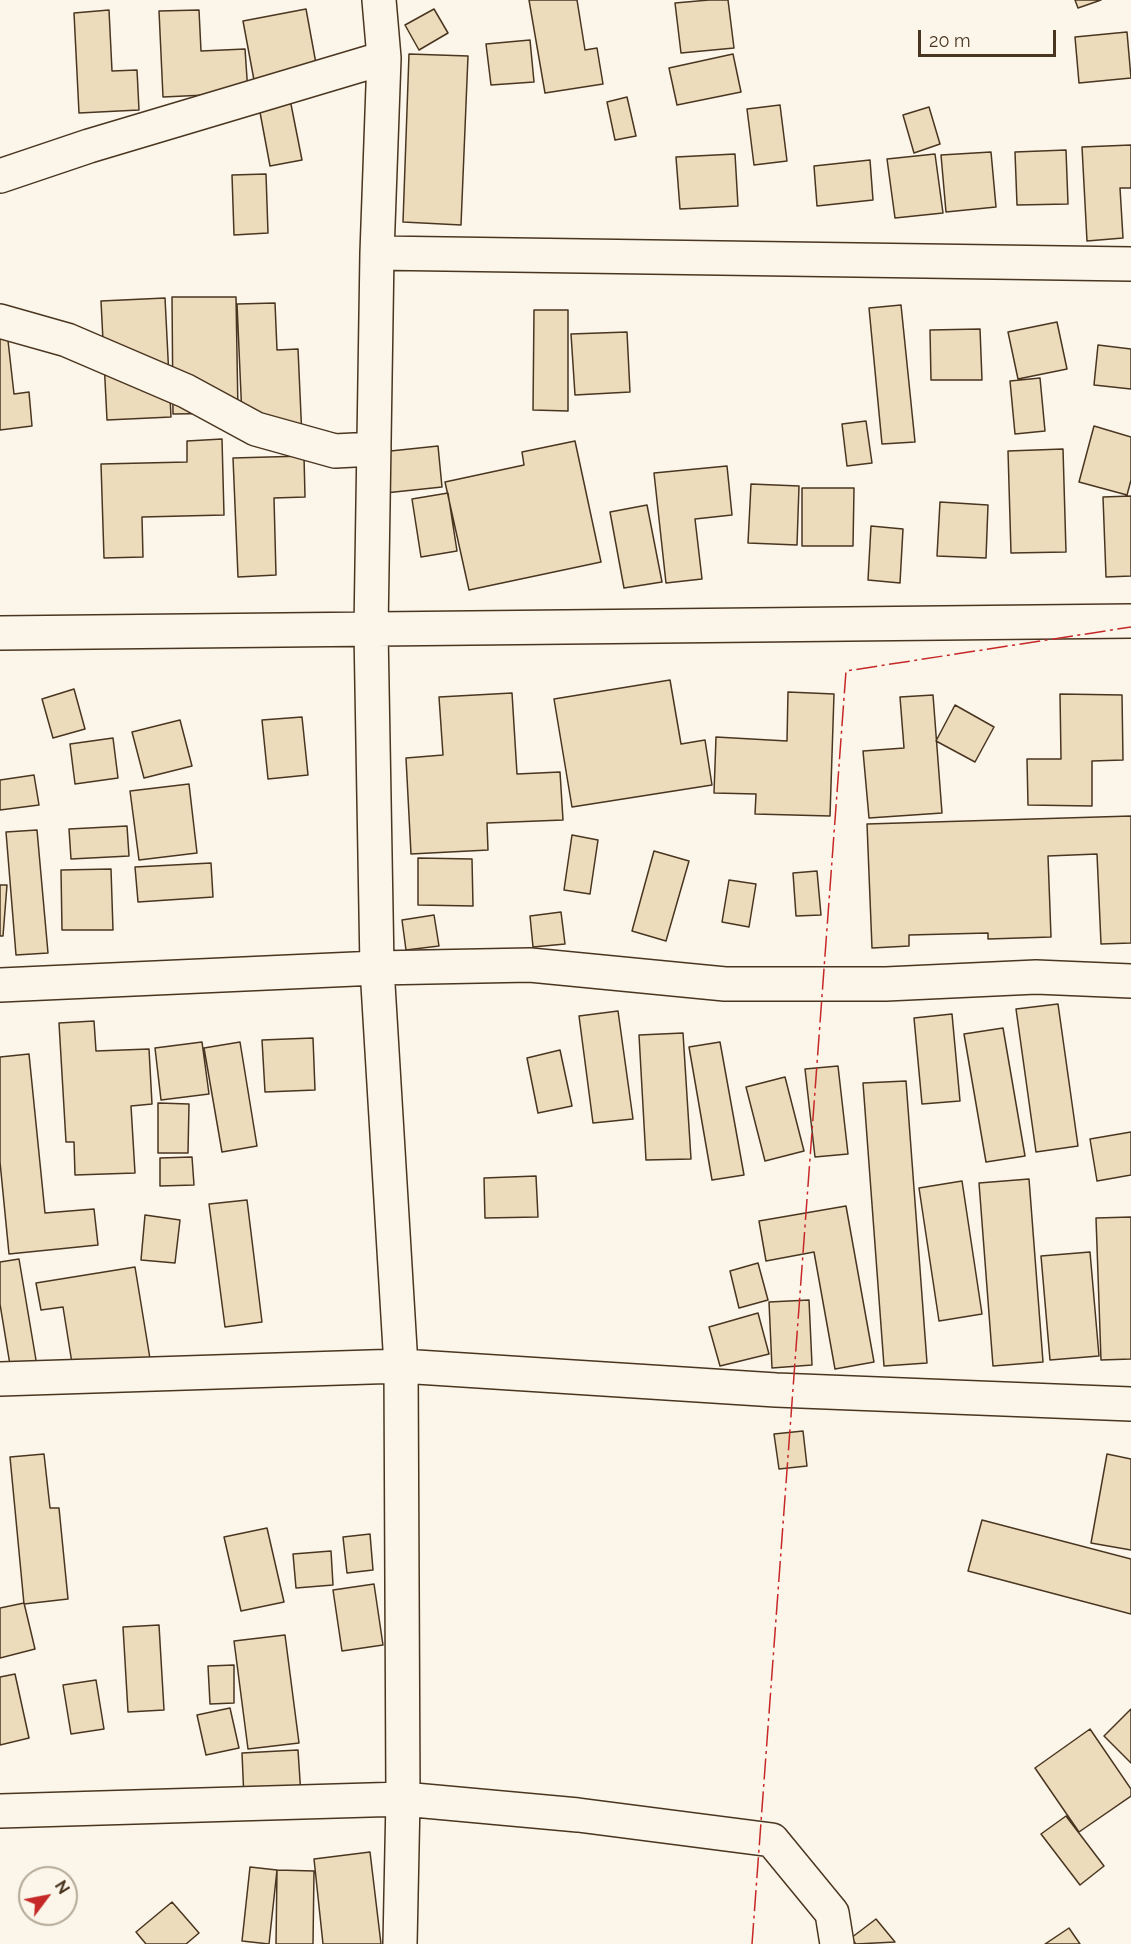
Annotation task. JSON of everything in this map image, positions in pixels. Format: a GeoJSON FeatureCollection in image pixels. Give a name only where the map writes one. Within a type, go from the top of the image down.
{"type":"FeatureCollection","features":[{"type":"Feature","properties":{"kind":"street"},"geometry":{"type":"LineString","coordinates":[[380,0],[384,58],[377,253],[371,630],[377,968],[401,1366],[403,1799],[400,1944]]}},
{"type":"Feature","properties":{"kind":"street"},"geometry":{"type":"LineString","coordinates":[[0,176],[89,146],[384,58]]}},
{"type":"Feature","properties":{"kind":"street"},"geometry":{"type":"LineString","coordinates":[[377,253],[1131,264]]}},
{"type":"Feature","properties":{"kind":"street"},"geometry":{"type":"LineString","coordinates":[[0,321],[67,340],[186,392],[256,429],[335,451],[374,449]]}},
{"type":"Feature","properties":{"kind":"street"},"geometry":{"type":"LineString","coordinates":[[0,633],[1131,621]]}},
{"type":"Feature","properties":{"kind":"street"},"geometry":{"type":"LineString","coordinates":[[0,985],[377,968],[530,965],[725,984],[886,984],[1036,977],[1131,981]]}},
{"type":"Feature","properties":{"kind":"street"},"geometry":{"type":"LineString","coordinates":[[0,1379],[401,1366],[776,1390],[1131,1404]]}},
{"type":"Feature","properties":{"kind":"street"},"geometry":{"type":"LineString","coordinates":[[0,1811],[403,1799],[578,1815],[772,1840],[832,1913],[837,1944]]}},
{"type":"Feature","properties":{"kind":"building"},"geometry":{"type":"Polygon","coordinates":[[[529,0],[577,0],[585,50],[597,48],[603,84],[545,93],[529,0]]]}},
{"type":"Feature","properties":{"kind":"building"},"geometry":{"type":"Polygon","coordinates":[[[728,0],[734,48],[681,53],[675,3],[728,0]]]}},
{"type":"Feature","properties":{"kind":"building"},"geometry":{"type":"Polygon","coordinates":[[[1075,0],[1101,0],[1078,8],[1075,0]]]}},
{"type":"Feature","properties":{"kind":"building"},"geometry":{"type":"Polygon","coordinates":[[[306,9],[317,69],[285,74],[302,160],[270,166],[243,21],[306,9]]]}},
{"type":"Feature","properties":{"kind":"building"},"geometry":{"type":"Polygon","coordinates":[[[434,9],[448,33],[419,50],[405,25],[434,9]]]}},
{"type":"Feature","properties":{"kind":"building"},"geometry":{"type":"Polygon","coordinates":[[[109,10],[112,71],[137,70],[139,110],[79,113],[74,13],[109,10]]]}},
{"type":"Feature","properties":{"kind":"building"},"geometry":{"type":"Polygon","coordinates":[[[199,10],[201,51],[245,49],[248,93],[163,97],[159,11],[199,10]]]}},
{"type":"Feature","properties":{"kind":"building"},"geometry":{"type":"Polygon","coordinates":[[[1127,32],[1131,78],[1079,83],[1075,37],[1127,32]]]}},
{"type":"Feature","properties":{"kind":"building"},"geometry":{"type":"Polygon","coordinates":[[[530,40],[534,82],[491,85],[486,44],[530,40]]]}},
{"type":"Feature","properties":{"kind":"building"},"geometry":{"type":"Polygon","coordinates":[[[409,54],[468,56],[461,225],[403,222],[409,54]]]}},
{"type":"Feature","properties":{"kind":"building"},"geometry":{"type":"Polygon","coordinates":[[[733,54],[741,92],[677,105],[669,68],[733,54]]]}},
{"type":"Feature","properties":{"kind":"building"},"geometry":{"type":"Polygon","coordinates":[[[627,97],[636,136],[615,140],[607,102],[627,97]]]}},
{"type":"Feature","properties":{"kind":"building"},"geometry":{"type":"Polygon","coordinates":[[[780,105],[787,161],[754,165],[747,109],[780,105]]]}},
{"type":"Feature","properties":{"kind":"building"},"geometry":{"type":"Polygon","coordinates":[[[929,107],[940,144],[914,153],[903,115],[929,107]]]}},
{"type":"Feature","properties":{"kind":"building"},"geometry":{"type":"Polygon","coordinates":[[[1131,145],[1131,188],[1120,188],[1123,238],[1087,241],[1082,147],[1131,145]]]}},
{"type":"Feature","properties":{"kind":"building"},"geometry":{"type":"Polygon","coordinates":[[[1066,150],[1068,204],[1017,205],[1015,152],[1066,150]]]}},
{"type":"Feature","properties":{"kind":"building"},"geometry":{"type":"Polygon","coordinates":[[[991,152],[996,207],[946,212],[941,155],[991,152]]]}},
{"type":"Feature","properties":{"kind":"building"},"geometry":{"type":"Polygon","coordinates":[[[735,154],[738,206],[680,209],[676,157],[735,154]]]}},
{"type":"Feature","properties":{"kind":"building"},"geometry":{"type":"Polygon","coordinates":[[[935,154],[943,213],[895,218],[887,159],[935,154]]]}},
{"type":"Feature","properties":{"kind":"building"},"geometry":{"type":"Polygon","coordinates":[[[870,160],[873,200],[817,206],[814,166],[870,160]]]}},
{"type":"Feature","properties":{"kind":"building"},"geometry":{"type":"Polygon","coordinates":[[[266,174],[268,233],[234,235],[232,175],[266,174]]]}},
{"type":"Feature","properties":{"kind":"building"},"geometry":{"type":"Polygon","coordinates":[[[172,297],[236,297],[238,413],[173,414],[172,297]]]}},
{"type":"Feature","properties":{"kind":"building"},"geometry":{"type":"Polygon","coordinates":[[[165,298],[171,417],[107,420],[101,301],[165,298]]]}},
{"type":"Feature","properties":{"kind":"building"},"geometry":{"type":"Polygon","coordinates":[[[275,303],[277,350],[298,349],[302,438],[243,440],[237,304],[275,303]]]}},
{"type":"Feature","properties":{"kind":"building"},"geometry":{"type":"Polygon","coordinates":[[[901,305],[915,442],[882,444],[869,308],[901,305]]]}},
{"type":"Feature","properties":{"kind":"building"},"geometry":{"type":"Polygon","coordinates":[[[534,310],[568,310],[568,411],[533,410],[534,310]]]}},
{"type":"Feature","properties":{"kind":"building"},"geometry":{"type":"Polygon","coordinates":[[[5,314],[14,394],[29,392],[32,426],[0,430],[0,315],[5,314]]]}},
{"type":"Feature","properties":{"kind":"building"},"geometry":{"type":"Polygon","coordinates":[[[1057,322],[1067,369],[1018,379],[1008,332],[1057,322]]]}},
{"type":"Feature","properties":{"kind":"building"},"geometry":{"type":"Polygon","coordinates":[[[980,329],[982,380],[931,380],[930,330],[980,329]]]}},
{"type":"Feature","properties":{"kind":"building"},"geometry":{"type":"Polygon","coordinates":[[[627,332],[630,392],[575,395],[571,334],[627,332]]]}},
{"type":"Feature","properties":{"kind":"building"},"geometry":{"type":"Polygon","coordinates":[[[1098,345],[1131,349],[1131,389],[1094,385],[1098,345]]]}},
{"type":"Feature","properties":{"kind":"building"},"geometry":{"type":"Polygon","coordinates":[[[1040,378],[1045,431],[1015,434],[1010,381],[1040,378]]]}},
{"type":"Feature","properties":{"kind":"building"},"geometry":{"type":"Polygon","coordinates":[[[866,421],[872,463],[847,466],[842,424],[866,421]]]}},
{"type":"Feature","properties":{"kind":"building"},"geometry":{"type":"Polygon","coordinates":[[[1094,426],[1131,437],[1131,480],[1127,495],[1079,482],[1094,426]]]}},
{"type":"Feature","properties":{"kind":"building"},"geometry":{"type":"Polygon","coordinates":[[[222,439],[224,515],[142,517],[143,557],[104,558],[101,464],[187,462],[187,441],[222,439]]]}},
{"type":"Feature","properties":{"kind":"building"},"geometry":{"type":"Polygon","coordinates":[[[575,441],[601,562],[469,590],[445,482],[524,465],[522,452],[575,441]]]}},
{"type":"Feature","properties":{"kind":"building"},"geometry":{"type":"Polygon","coordinates":[[[438,446],[442,487],[385,493],[381,452],[438,446]]]}},
{"type":"Feature","properties":{"kind":"building"},"geometry":{"type":"Polygon","coordinates":[[[1063,449],[1066,552],[1011,553],[1008,451],[1063,449]]]}},
{"type":"Feature","properties":{"kind":"building"},"geometry":{"type":"Polygon","coordinates":[[[304,456],[305,497],[274,498],[276,575],[238,577],[233,458],[304,456]]]}},
{"type":"Feature","properties":{"kind":"building"},"geometry":{"type":"Polygon","coordinates":[[[727,466],[732,515],[695,519],[702,579],[666,583],[654,473],[727,466]]]}},
{"type":"Feature","properties":{"kind":"building"},"geometry":{"type":"Polygon","coordinates":[[[751,484],[799,486],[797,545],[748,543],[751,484]]]}},
{"type":"Feature","properties":{"kind":"building"},"geometry":{"type":"Polygon","coordinates":[[[802,488],[854,488],[853,546],[802,546],[802,488]]]}},
{"type":"Feature","properties":{"kind":"building"},"geometry":{"type":"Polygon","coordinates":[[[448,493],[457,551],[421,557],[412,499],[448,493]]]}},
{"type":"Feature","properties":{"kind":"building"},"geometry":{"type":"Polygon","coordinates":[[[1131,496],[1131,576],[1106,577],[1103,497],[1131,496]]]}},
{"type":"Feature","properties":{"kind":"building"},"geometry":{"type":"Polygon","coordinates":[[[940,502],[988,505],[986,558],[937,556],[940,502]]]}},
{"type":"Feature","properties":{"kind":"building"},"geometry":{"type":"Polygon","coordinates":[[[647,505],[662,582],[624,588],[610,512],[647,505]]]}},
{"type":"Feature","properties":{"kind":"building"},"geometry":{"type":"Polygon","coordinates":[[[871,526],[903,529],[900,583],[868,580],[871,526]]]}},
{"type":"Feature","properties":{"kind":"building"},"geometry":{"type":"Polygon","coordinates":[[[670,680],[681,744],[705,740],[712,785],[572,807],[554,699],[670,680]]]}},
{"type":"Feature","properties":{"kind":"building"},"geometry":{"type":"Polygon","coordinates":[[[74,689],[85,729],[53,738],[42,699],[74,689]]]}},
{"type":"Feature","properties":{"kind":"building"},"geometry":{"type":"Polygon","coordinates":[[[788,692],[834,694],[830,816],[755,814],[756,794],[714,793],[716,737],[787,741],[788,692]]]}},
{"type":"Feature","properties":{"kind":"building"},"geometry":{"type":"Polygon","coordinates":[[[512,693],[517,774],[560,772],[563,820],[487,823],[488,850],[411,854],[406,758],[443,755],[439,697],[512,693]]]}},
{"type":"Feature","properties":{"kind":"building"},"geometry":{"type":"Polygon","coordinates":[[[1060,694],[1122,695],[1123,760],[1092,761],[1092,806],[1028,805],[1027,759],[1061,759],[1060,694]]]}},
{"type":"Feature","properties":{"kind":"building"},"geometry":{"type":"Polygon","coordinates":[[[933,695],[942,813],[869,818],[863,751],[904,748],[900,697],[933,695]]]}},
{"type":"Feature","properties":{"kind":"building"},"geometry":{"type":"Polygon","coordinates":[[[955,705],[994,727],[975,762],[936,741],[955,705]]]}},
{"type":"Feature","properties":{"kind":"building"},"geometry":{"type":"Polygon","coordinates":[[[302,717],[308,775],[268,779],[262,720],[302,717]]]}},
{"type":"Feature","properties":{"kind":"building"},"geometry":{"type":"Polygon","coordinates":[[[180,720],[192,766],[144,778],[132,732],[180,720]]]}},
{"type":"Feature","properties":{"kind":"building"},"geometry":{"type":"Polygon","coordinates":[[[113,738],[118,778],[75,784],[70,744],[113,738]]]}},
{"type":"Feature","properties":{"kind":"building"},"geometry":{"type":"Polygon","coordinates":[[[34,775],[39,805],[0,810],[0,780],[34,775]]]}},
{"type":"Feature","properties":{"kind":"building"},"geometry":{"type":"Polygon","coordinates":[[[189,784],[197,853],[139,860],[130,791],[189,784]]]}},
{"type":"Feature","properties":{"kind":"building"},"geometry":{"type":"Polygon","coordinates":[[[1131,816],[1131,943],[1101,944],[1097,854],[1048,856],[1051,937],[988,939],[988,933],[909,935],[909,946],[872,948],[867,824],[1131,816]]]}},
{"type":"Feature","properties":{"kind":"building"},"geometry":{"type":"Polygon","coordinates":[[[127,826],[129,856],[71,859],[69,829],[127,826]]]}},
{"type":"Feature","properties":{"kind":"building"},"geometry":{"type":"Polygon","coordinates":[[[37,830],[48,953],[16,955],[6,832],[37,830]]]}},
{"type":"Feature","properties":{"kind":"building"},"geometry":{"type":"Polygon","coordinates":[[[572,835],[598,840],[590,894],[564,890],[572,835]]]}},
{"type":"Feature","properties":{"kind":"building"},"geometry":{"type":"Polygon","coordinates":[[[654,851],[689,861],[666,941],[632,931],[654,851]]]}},
{"type":"Feature","properties":{"kind":"building"},"geometry":{"type":"Polygon","coordinates":[[[418,858],[472,859],[473,906],[418,905],[418,858]]]}},
{"type":"Feature","properties":{"kind":"building"},"geometry":{"type":"Polygon","coordinates":[[[211,863],[213,897],[138,902],[135,867],[211,863]]]}},
{"type":"Feature","properties":{"kind":"building"},"geometry":{"type":"Polygon","coordinates":[[[111,869],[113,930],[62,930],[61,870],[111,869]]]}},
{"type":"Feature","properties":{"kind":"building"},"geometry":{"type":"Polygon","coordinates":[[[817,871],[821,915],[796,916],[793,873],[817,871]]]}},
{"type":"Feature","properties":{"kind":"building"},"geometry":{"type":"Polygon","coordinates":[[[729,880],[756,884],[749,927],[722,922],[729,880]]]}},
{"type":"Feature","properties":{"kind":"building"},"geometry":{"type":"Polygon","coordinates":[[[0,885],[7,885],[3,936],[0,936],[0,885]]]}},
{"type":"Feature","properties":{"kind":"building"},"geometry":{"type":"Polygon","coordinates":[[[561,912],[565,944],[533,947],[530,916],[561,912]]]}},
{"type":"Feature","properties":{"kind":"building"},"geometry":{"type":"Polygon","coordinates":[[[434,915],[439,946],[406,950],[402,920],[434,915]]]}},
{"type":"Feature","properties":{"kind":"building"},"geometry":{"type":"Polygon","coordinates":[[[1058,1004],[1078,1146],[1036,1152],[1016,1009],[1058,1004]]]}},
{"type":"Feature","properties":{"kind":"building"},"geometry":{"type":"Polygon","coordinates":[[[618,1011],[633,1119],[593,1123],[579,1016],[618,1011]]]}},
{"type":"Feature","properties":{"kind":"building"},"geometry":{"type":"Polygon","coordinates":[[[952,1014],[960,1101],[922,1104],[914,1018],[952,1014]]]}},
{"type":"Feature","properties":{"kind":"building"},"geometry":{"type":"Polygon","coordinates":[[[94,1021],[96,1051],[149,1049],[152,1104],[131,1106],[135,1173],[75,1175],[74,1142],[66,1142],[59,1023],[94,1021]]]}},
{"type":"Feature","properties":{"kind":"building"},"geometry":{"type":"Polygon","coordinates":[[[1003,1028],[1025,1156],[986,1162],[964,1034],[1003,1028]]]}},
{"type":"Feature","properties":{"kind":"building"},"geometry":{"type":"Polygon","coordinates":[[[683,1033],[691,1159],[646,1160],[639,1035],[683,1033]]]}},
{"type":"Feature","properties":{"kind":"building"},"geometry":{"type":"Polygon","coordinates":[[[313,1038],[315,1090],[265,1092],[262,1040],[313,1038]]]}},
{"type":"Feature","properties":{"kind":"building"},"geometry":{"type":"Polygon","coordinates":[[[202,1042],[209,1094],[161,1100],[155,1048],[202,1042]]]}},
{"type":"Feature","properties":{"kind":"building"},"geometry":{"type":"Polygon","coordinates":[[[240,1042],[257,1146],[222,1152],[204,1048],[240,1042]]]}},
{"type":"Feature","properties":{"kind":"building"},"geometry":{"type":"Polygon","coordinates":[[[720,1042],[744,1175],[712,1180],[689,1047],[720,1042]]]}},
{"type":"Feature","properties":{"kind":"building"},"geometry":{"type":"Polygon","coordinates":[[[560,1050],[572,1106],[538,1113],[527,1058],[560,1050]]]}},
{"type":"Feature","properties":{"kind":"building"},"geometry":{"type":"Polygon","coordinates":[[[29,1054],[45,1213],[94,1209],[98,1245],[9,1254],[0,1162],[0,1057],[29,1054]]]}},
{"type":"Feature","properties":{"kind":"building"},"geometry":{"type":"Polygon","coordinates":[[[838,1066],[848,1154],[815,1157],[805,1069],[838,1066]]]}},
{"type":"Feature","properties":{"kind":"building"},"geometry":{"type":"Polygon","coordinates":[[[785,1077],[804,1151],[765,1161],[746,1087],[785,1077]]]}},
{"type":"Feature","properties":{"kind":"building"},"geometry":{"type":"Polygon","coordinates":[[[906,1081],[927,1363],[884,1366],[863,1083],[906,1081]]]}},
{"type":"Feature","properties":{"kind":"building"},"geometry":{"type":"Polygon","coordinates":[[[158,1103],[189,1104],[188,1153],[158,1153],[158,1103]]]}},
{"type":"Feature","properties":{"kind":"building"},"geometry":{"type":"Polygon","coordinates":[[[1131,1132],[1131,1175],[1097,1181],[1090,1139],[1131,1132]]]}},
{"type":"Feature","properties":{"kind":"building"},"geometry":{"type":"Polygon","coordinates":[[[192,1157],[194,1185],[160,1186],[160,1158],[192,1157]]]}},
{"type":"Feature","properties":{"kind":"building"},"geometry":{"type":"Polygon","coordinates":[[[536,1176],[538,1217],[485,1218],[484,1178],[536,1176]]]}},
{"type":"Feature","properties":{"kind":"building"},"geometry":{"type":"Polygon","coordinates":[[[1029,1179],[1043,1362],[993,1366],[979,1183],[1029,1179]]]}},
{"type":"Feature","properties":{"kind":"building"},"geometry":{"type":"Polygon","coordinates":[[[962,1181],[982,1314],[939,1321],[919,1188],[962,1181]]]}},
{"type":"Feature","properties":{"kind":"building"},"geometry":{"type":"Polygon","coordinates":[[[247,1200],[262,1322],[225,1327],[209,1204],[247,1200]]]}},
{"type":"Feature","properties":{"kind":"building"},"geometry":{"type":"Polygon","coordinates":[[[846,1206],[874,1362],[835,1369],[814,1252],[766,1261],[759,1221],[846,1206]]]}},
{"type":"Feature","properties":{"kind":"building"},"geometry":{"type":"Polygon","coordinates":[[[145,1215],[180,1220],[175,1263],[141,1260],[145,1215]]]}},
{"type":"Feature","properties":{"kind":"building"},"geometry":{"type":"Polygon","coordinates":[[[1131,1217],[1131,1359],[1101,1360],[1096,1218],[1131,1217]]]}},
{"type":"Feature","properties":{"kind":"building"},"geometry":{"type":"Polygon","coordinates":[[[1090,1252],[1099,1356],[1050,1360],[1041,1256],[1090,1252]]]}},
{"type":"Feature","properties":{"kind":"building"},"geometry":{"type":"Polygon","coordinates":[[[19,1259],[37,1366],[11,1371],[0,1304],[0,1262],[19,1259]]]}},
{"type":"Feature","properties":{"kind":"building"},"geometry":{"type":"Polygon","coordinates":[[[758,1263],[768,1300],[739,1308],[730,1271],[758,1263]]]}},
{"type":"Feature","properties":{"kind":"building"},"geometry":{"type":"Polygon","coordinates":[[[135,1267],[152,1371],[75,1382],[63,1307],[41,1310],[36,1283],[135,1267]]]}},
{"type":"Feature","properties":{"kind":"building"},"geometry":{"type":"Polygon","coordinates":[[[809,1300],[812,1365],[772,1368],[769,1302],[809,1300]]]}},
{"type":"Feature","properties":{"kind":"building"},"geometry":{"type":"Polygon","coordinates":[[[758,1313],[769,1354],[720,1366],[709,1327],[758,1313]]]}},
{"type":"Feature","properties":{"kind":"building"},"geometry":{"type":"Polygon","coordinates":[[[803,1431],[807,1466],[779,1469],[774,1434],[803,1431]]]}},
{"type":"Feature","properties":{"kind":"building"},"geometry":{"type":"Polygon","coordinates":[[[44,1454],[50,1508],[59,1508],[68,1599],[24,1604],[10,1457],[44,1454]]]}},
{"type":"Feature","properties":{"kind":"building"},"geometry":{"type":"Polygon","coordinates":[[[1107,1454],[1131,1459],[1131,1550],[1091,1543],[1107,1454]]]}},
{"type":"Feature","properties":{"kind":"building"},"geometry":{"type":"Polygon","coordinates":[[[982,1520],[1131,1559],[1131,1614],[968,1571],[982,1520]]]}},
{"type":"Feature","properties":{"kind":"building"},"geometry":{"type":"Polygon","coordinates":[[[267,1528],[284,1602],[241,1611],[224,1537],[267,1528]]]}},
{"type":"Feature","properties":{"kind":"building"},"geometry":{"type":"Polygon","coordinates":[[[370,1534],[373,1570],[347,1573],[343,1537],[370,1534]]]}},
{"type":"Feature","properties":{"kind":"building"},"geometry":{"type":"Polygon","coordinates":[[[331,1551],[333,1585],[296,1588],[293,1554],[331,1551]]]}},
{"type":"Feature","properties":{"kind":"building"},"geometry":{"type":"Polygon","coordinates":[[[374,1584],[383,1645],[342,1651],[333,1590],[374,1584]]]}},
{"type":"Feature","properties":{"kind":"building"},"geometry":{"type":"Polygon","coordinates":[[[24,1603],[35,1649],[0,1658],[0,1608],[24,1603]]]}},
{"type":"Feature","properties":{"kind":"building"},"geometry":{"type":"Polygon","coordinates":[[[159,1625],[164,1710],[128,1712],[123,1627],[159,1625]]]}},
{"type":"Feature","properties":{"kind":"building"},"geometry":{"type":"Polygon","coordinates":[[[285,1635],[299,1743],[248,1749],[234,1641],[285,1635]]]}},
{"type":"Feature","properties":{"kind":"building"},"geometry":{"type":"Polygon","coordinates":[[[234,1665],[234,1703],[210,1704],[208,1666],[234,1665]]]}},
{"type":"Feature","properties":{"kind":"building"},"geometry":{"type":"Polygon","coordinates":[[[15,1674],[29,1738],[0,1745],[0,1677],[15,1674]]]}},
{"type":"Feature","properties":{"kind":"building"},"geometry":{"type":"Polygon","coordinates":[[[96,1680],[104,1729],[71,1734],[63,1685],[96,1680]]]}},
{"type":"Feature","properties":{"kind":"building"},"geometry":{"type":"Polygon","coordinates":[[[230,1708],[239,1748],[206,1755],[197,1715],[230,1708]]]}},
{"type":"Feature","properties":{"kind":"building"},"geometry":{"type":"Polygon","coordinates":[[[1131,1709],[1131,1763],[1104,1736],[1131,1709]]]}},
{"type":"Feature","properties":{"kind":"building"},"geometry":{"type":"Polygon","coordinates":[[[1090,1729],[1131,1789],[1131,1796],[1079,1832],[1035,1768],[1090,1729]]]}},
{"type":"Feature","properties":{"kind":"building"},"geometry":{"type":"Polygon","coordinates":[[[298,1750],[301,1796],[244,1799],[242,1753],[298,1750]]]}},
{"type":"Feature","properties":{"kind":"building"},"geometry":{"type":"Polygon","coordinates":[[[1066,1816],[1104,1866],[1080,1885],[1041,1834],[1066,1816]]]}},
{"type":"Feature","properties":{"kind":"building"},"geometry":{"type":"Polygon","coordinates":[[[370,1852],[381,1944],[323,1944],[314,1859],[370,1852]]]}},
{"type":"Feature","properties":{"kind":"building"},"geometry":{"type":"Polygon","coordinates":[[[250,1867],[277,1870],[269,1944],[242,1941],[250,1867]]]}},
{"type":"Feature","properties":{"kind":"building"},"geometry":{"type":"Polygon","coordinates":[[[277,1870],[314,1871],[313,1944],[276,1944],[277,1870]]]}},
{"type":"Feature","properties":{"kind":"building"},"geometry":{"type":"Polygon","coordinates":[[[172,1902],[199,1933],[186,1944],[146,1944],[136,1932],[172,1902]]]}},
{"type":"Feature","properties":{"kind":"building"},"geometry":{"type":"Polygon","coordinates":[[[876,1919],[895,1942],[856,1944],[851,1938],[876,1919]]]}},
{"type":"Feature","properties":{"kind":"building"},"geometry":{"type":"Polygon","coordinates":[[[1069,1928],[1080,1944],[1045,1944],[1069,1928]]]}},
{"type":"Feature","properties":{"kind":"power"},"geometry":{"type":"LineString","coordinates":[[752,1944],[846,671],[1131,627]]}}]}
